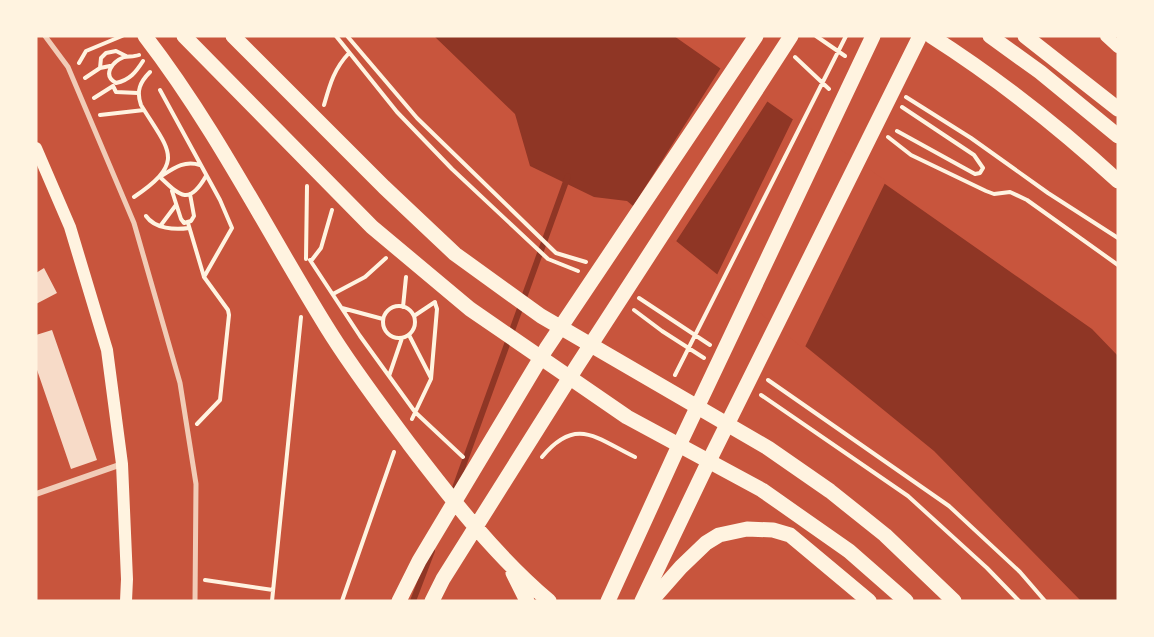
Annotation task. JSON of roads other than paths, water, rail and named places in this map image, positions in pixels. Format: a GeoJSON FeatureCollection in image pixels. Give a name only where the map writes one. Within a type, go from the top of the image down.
{"type":"FeatureCollection","features":[{"type":"Feature","properties":{"kind":"main road"},"geometry":{"type":"LineString","coordinates":[[146,36],[226,156],[326,327],[369,391],[463,513],[507,562],[549,601]]}},
{"type":"Feature","properties":{"kind":"main road"},"geometry":{"type":"LineString","coordinates":[[184,36],[372,227],[455,297],[627,417],[762,490],[849,550],[906,601]]}},
{"type":"Feature","properties":{"kind":"main road"},"geometry":{"type":"LineString","coordinates":[[233,36],[384,187],[455,254],[541,316],[768,448],[830,491],[885,535],[954,601]]}},
{"type":"Feature","properties":{"kind":"main road"},"geometry":{"type":"LineString","coordinates":[[399,601],[419,561],[546,349],[756,36]]}},
{"type":"Feature","properties":{"kind":"main road"},"geometry":{"type":"LineString","coordinates":[[608,601],[873,36]]}},
{"type":"Feature","properties":{"kind":"main road"},"geometry":{"type":"LineString","coordinates":[[642,601],[705,467],[920,36]]}},
{"type":"Feature","properties":{"kind":"main road"},"geometry":{"type":"LineString","coordinates":[[931,36],[1034,107],[1118,181]]}},
{"type":"Feature","properties":{"kind":"main road"},"geometry":{"type":"LineString","coordinates":[[990,36],[1040,72],[1118,136]]}},
{"type":"Feature","properties":{"kind":"main road"},"geometry":{"type":"LineString","coordinates":[[1025,36],[1118,109]]}},
{"type":"Feature","properties":{"kind":"main road"},"geometry":{"type":"LineString","coordinates":[[1106,36],[1118,47]]}},
{"type":"Feature","properties":{"kind":"main road"},"geometry":{"type":"LineString","coordinates":[[432,601],[449,569],[577,366],[789,43]]}},
{"type":"Feature","properties":{"kind":"main road"},"geometry":{"type":"LineString","coordinates":[[36,148],[70,227],[107,350],[122,464],[126,601]]}},
{"type":"Feature","properties":{"kind":"main road"},"geometry":{"type":"LineString","coordinates":[[651,601],[706,543],[719,535],[747,529],[773,530],[790,536],[869,601]]}},
{"type":"Feature","properties":{"kind":"main road"},"geometry":{"type":"LineString","coordinates":[[507,562],[527,601]]}},
{"type":"Feature","properties":{"kind":"street"},"geometry":{"type":"LineString","coordinates":[[45,36],[68,67],[134,223],[180,383],[196,484],[195,601]]}},
{"type":"Feature","properties":{"kind":"street"},"geometry":{"type":"LineString","coordinates":[[36,494],[122,464]]}},
{"type":"Feature","properties":{"kind":"waterway"},"geometry":{"type":"LineString","coordinates":[[455,488],[568,176]]}},
{"type":"Feature","properties":{"kind":"waterway"},"geometry":{"type":"LineString","coordinates":[[413,601],[432,551]]}}]}
